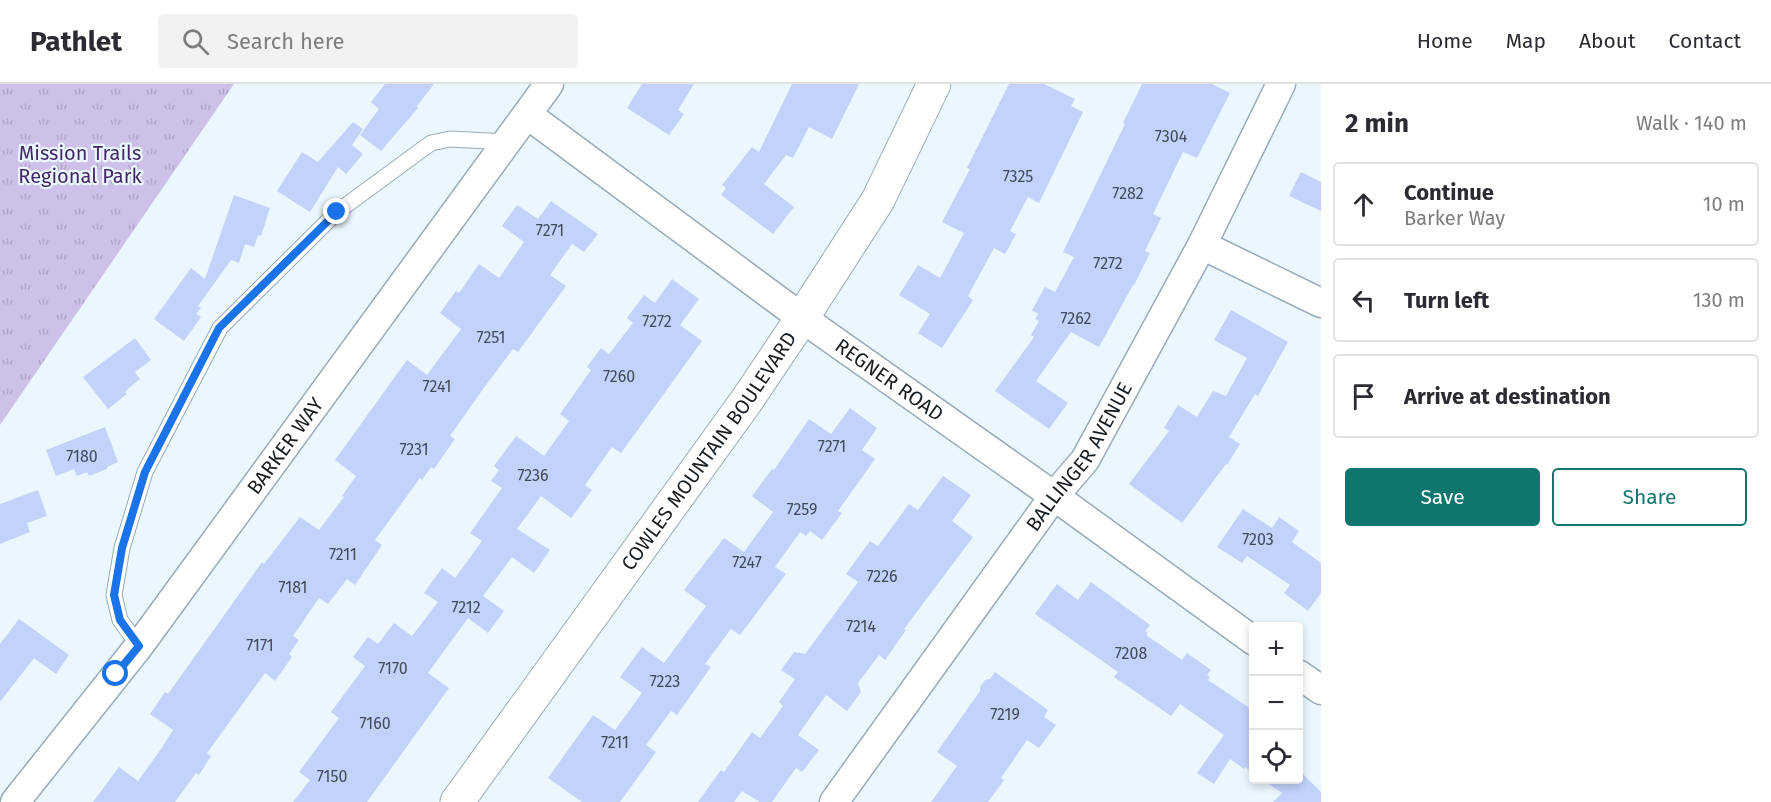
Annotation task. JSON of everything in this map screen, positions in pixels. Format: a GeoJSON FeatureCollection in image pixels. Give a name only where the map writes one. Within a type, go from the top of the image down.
{"type":"FeatureCollection","features":[{"type":"Feature","properties":{"kind":"street","name":"BARKER WAY"},"geometry":{"type":"LineString","coordinates":[[15,802],[139,646],[549,84]]}},
{"type":"Feature","properties":{"kind":"street","name":"COWLES MOUNTAIN BOULEVARD"},"geometry":{"type":"LineString","coordinates":[[457,802],[747,400],[802,318],[878,200],[934,84]]}},
{"type":"Feature","properties":{"kind":"street","name":"BALLINGER AVENUE"},"geometry":{"type":"LineString","coordinates":[[834,802],[1054,496],[1085,460],[1202,244],[1281,84]]}},
{"type":"Feature","properties":{"kind":"street","name":"REGNER ROAD"},"geometry":{"type":"LineString","coordinates":[[528,115],[802,318],[1249,637]]}},
{"type":"Feature","properties":{"kind":"street"},"geometry":{"type":"LineString","coordinates":[[1202,244],[1321,303]]}},
{"type":"Feature","properties":{"kind":"street"},"geometry":{"type":"LineString","coordinates":[[1302,676],[1321,690]]}},
{"type":"Feature","properties":{"kind":"lane"},"geometry":{"type":"LineString","coordinates":[[139,646],[120,620],[114,595],[122,548],[145,472],[219,328],[337,212],[431,143],[450,139],[508,142]]}},
{"type":"Feature","properties":{"kind":"green space","name":"Mission Trails Regional Park"},"geometry":{"type":"Polygon","coordinates":[[[0,84],[234,84],[0,425],[0,84]]]}},
{"type":"Feature","properties":{"kind":"building"},"geometry":{"type":"Polygon","coordinates":[[[385,84],[434,84],[417,106],[418,108],[381,151],[360,135],[379,109],[371,102],[385,84]]]}},
{"type":"Feature","properties":{"kind":"building"},"geometry":{"type":"Polygon","coordinates":[[[642,84],[694,84],[678,110],[684,114],[669,135],[627,108],[642,84]]]}},
{"type":"Feature","properties":{"kind":"building"},"geometry":{"type":"Polygon","coordinates":[[[792,84],[859,84],[832,139],[809,127],[793,158],[786,155],[764,184],[794,207],[773,234],[721,195],[726,188],[722,185],[752,147],[759,152],[792,84]]]}},
{"type":"Feature","properties":{"kind":"building"},"geometry":{"type":"Polygon","coordinates":[[[1009,84],[1044,84],[1075,99],[1071,106],[1083,112],[1039,203],[1028,197],[1010,231],[1016,234],[1005,254],[994,248],[968,296],[973,300],[942,348],[918,333],[930,314],[899,295],[918,265],[940,278],[964,233],[942,222],[970,169],[967,168],[1009,84]]]}},
{"type":"Feature","properties":{"kind":"building"},"geometry":{"type":"Polygon","coordinates":[[[1142,84],[1212,84],[1230,93],[1197,158],[1183,152],[1153,214],[1161,218],[1145,251],[1150,253],[1099,347],[1071,332],[1036,381],[1068,403],[1049,429],[995,391],[1034,337],[1031,335],[1039,321],[1035,319],[1038,314],[1032,310],[1045,287],[1055,292],[1074,257],[1063,252],[1142,84]]]}},
{"type":"Feature","properties":{"kind":"building"},"geometry":{"type":"Polygon","coordinates":[[[353,122],[363,129],[352,145],[363,154],[346,174],[338,167],[310,212],[277,191],[302,152],[318,162],[353,122]]]}},
{"type":"Feature","properties":{"kind":"building"},"geometry":{"type":"Polygon","coordinates":[[[1301,172],[1321,182],[1321,211],[1289,196],[1301,172]]]}},
{"type":"Feature","properties":{"kind":"building"},"geometry":{"type":"Polygon","coordinates":[[[234,195],[270,208],[261,236],[258,235],[254,247],[245,244],[239,263],[231,260],[198,306],[201,308],[196,314],[201,317],[184,341],[154,319],[191,268],[205,279],[234,195]]]}},
{"type":"Feature","properties":{"kind":"building"},"geometry":{"type":"Polygon","coordinates":[[[551,201],[598,234],[584,252],[572,244],[550,275],[566,286],[518,352],[513,349],[450,436],[455,439],[434,469],[431,467],[422,480],[420,478],[375,540],[382,545],[355,585],[347,579],[328,604],[319,598],[293,636],[299,640],[289,654],[292,657],[275,681],[265,673],[207,753],[211,756],[199,775],[196,773],[175,802],[93,802],[119,767],[138,781],[161,749],[173,730],[150,714],[165,692],[168,694],[262,562],[264,564],[300,517],[319,530],[344,497],[342,496],[356,476],[335,460],[407,360],[427,375],[461,329],[440,313],[456,291],[459,293],[479,264],[499,278],[524,242],[502,226],[517,205],[538,219],[551,201]]]}},
{"type":"Feature","properties":{"kind":"building"},"geometry":{"type":"Polygon","coordinates":[[[672,279],[699,299],[680,325],[702,341],[666,391],[621,453],[612,447],[585,485],[592,490],[571,518],[541,496],[517,529],[550,550],[534,573],[512,557],[483,596],[504,611],[488,633],[468,618],[428,673],[449,688],[367,802],[293,802],[310,780],[299,772],[339,718],[331,712],[365,666],[353,657],[368,637],[378,644],[394,623],[412,636],[438,602],[424,593],[442,568],[455,578],[482,541],[470,533],[502,488],[491,481],[499,470],[494,466],[516,436],[544,456],[569,421],[560,414],[591,370],[587,367],[601,348],[609,354],[633,323],[627,318],[644,295],[655,303],[672,279]]]}},
{"type":"Feature","properties":{"kind":"building"},"geometry":{"type":"Polygon","coordinates":[[[1231,310],[1288,342],[1258,396],[1255,394],[1229,437],[1240,444],[1227,465],[1182,523],[1129,484],[1169,431],[1164,428],[1178,405],[1197,417],[1213,391],[1226,396],[1247,358],[1214,340],[1231,310]]]}},
{"type":"Feature","properties":{"kind":"building"},"geometry":{"type":"Polygon","coordinates":[[[135,338],[151,360],[135,372],[140,379],[125,392],[127,394],[108,409],[83,377],[135,338]]]}},
{"type":"Feature","properties":{"kind":"building"},"geometry":{"type":"Polygon","coordinates":[[[850,408],[877,428],[862,450],[875,459],[838,511],[842,513],[822,540],[810,531],[806,536],[800,532],[775,567],[786,574],[740,635],[731,629],[705,664],[711,667],[677,715],[671,711],[646,745],[656,752],[620,802],[582,802],[548,778],[593,715],[615,730],[642,693],[620,677],[642,647],[664,663],[706,606],[684,590],[724,538],[744,552],[773,512],[752,496],[772,469],[774,470],[809,419],[831,434],[850,408]]]}},
{"type":"Feature","properties":{"kind":"building"},"geometry":{"type":"Polygon","coordinates":[[[105,427],[118,462],[89,476],[87,472],[77,476],[74,469],[56,476],[46,450],[105,427]]]}},
{"type":"Feature","properties":{"kind":"building"},"geometry":{"type":"Polygon","coordinates":[[[943,476],[971,495],[952,521],[973,537],[904,629],[906,630],[885,660],[879,655],[858,683],[861,692],[847,711],[826,695],[798,735],[819,750],[802,772],[796,768],[772,802],[760,802],[742,791],[734,802],[698,802],[721,770],[724,772],[752,732],[760,738],[783,706],[779,702],[795,679],[781,670],[794,652],[805,654],[858,582],[846,574],[870,541],[878,546],[909,504],[918,510],[943,476]]]}},
{"type":"Feature","properties":{"kind":"building"},"geometry":{"type":"Polygon","coordinates":[[[38,490],[47,516],[27,523],[30,532],[0,544],[0,504],[38,490]]]}},
{"type":"Feature","properties":{"kind":"building"},"geometry":{"type":"Polygon","coordinates":[[[1243,509],[1272,528],[1279,517],[1299,531],[1292,542],[1321,563],[1321,593],[1308,611],[1284,593],[1290,585],[1247,556],[1242,563],[1217,547],[1243,509]]]}},
{"type":"Feature","properties":{"kind":"building"},"geometry":{"type":"Polygon","coordinates":[[[1091,582],[1150,625],[1145,631],[1148,633],[1146,635],[1182,660],[1187,653],[1211,670],[1207,675],[1210,677],[1208,680],[1249,708],[1249,770],[1245,767],[1244,769],[1230,759],[1214,784],[1197,773],[1224,735],[1180,704],[1171,716],[1114,677],[1118,672],[1035,614],[1057,584],[1078,600],[1091,582]]]}},
{"type":"Feature","properties":{"kind":"building"},"geometry":{"type":"Polygon","coordinates":[[[19,619],[69,655],[56,674],[34,658],[0,702],[0,644],[19,619]]]}},
{"type":"Feature","properties":{"kind":"building"},"geometry":{"type":"Polygon","coordinates":[[[995,672],[1048,710],[1044,717],[1056,725],[1039,748],[1027,740],[1001,778],[1004,780],[988,802],[931,802],[957,766],[937,752],[980,691],[985,680],[990,679],[995,672]]]}},
{"type":"Feature","properties":{"kind":"building"},"geometry":{"type":"Polygon","coordinates":[[[1303,774],[1321,792],[1321,802],[1273,802],[1282,793],[1269,784],[1303,784],[1303,774]]]}},
{"type":"Feature","properties":{"kind":"route"},"geometry":{"type":"LineString","coordinates":[[116,674],[139,646],[120,620],[114,595],[122,548],[145,472],[219,328],[337,212]]}}]}
